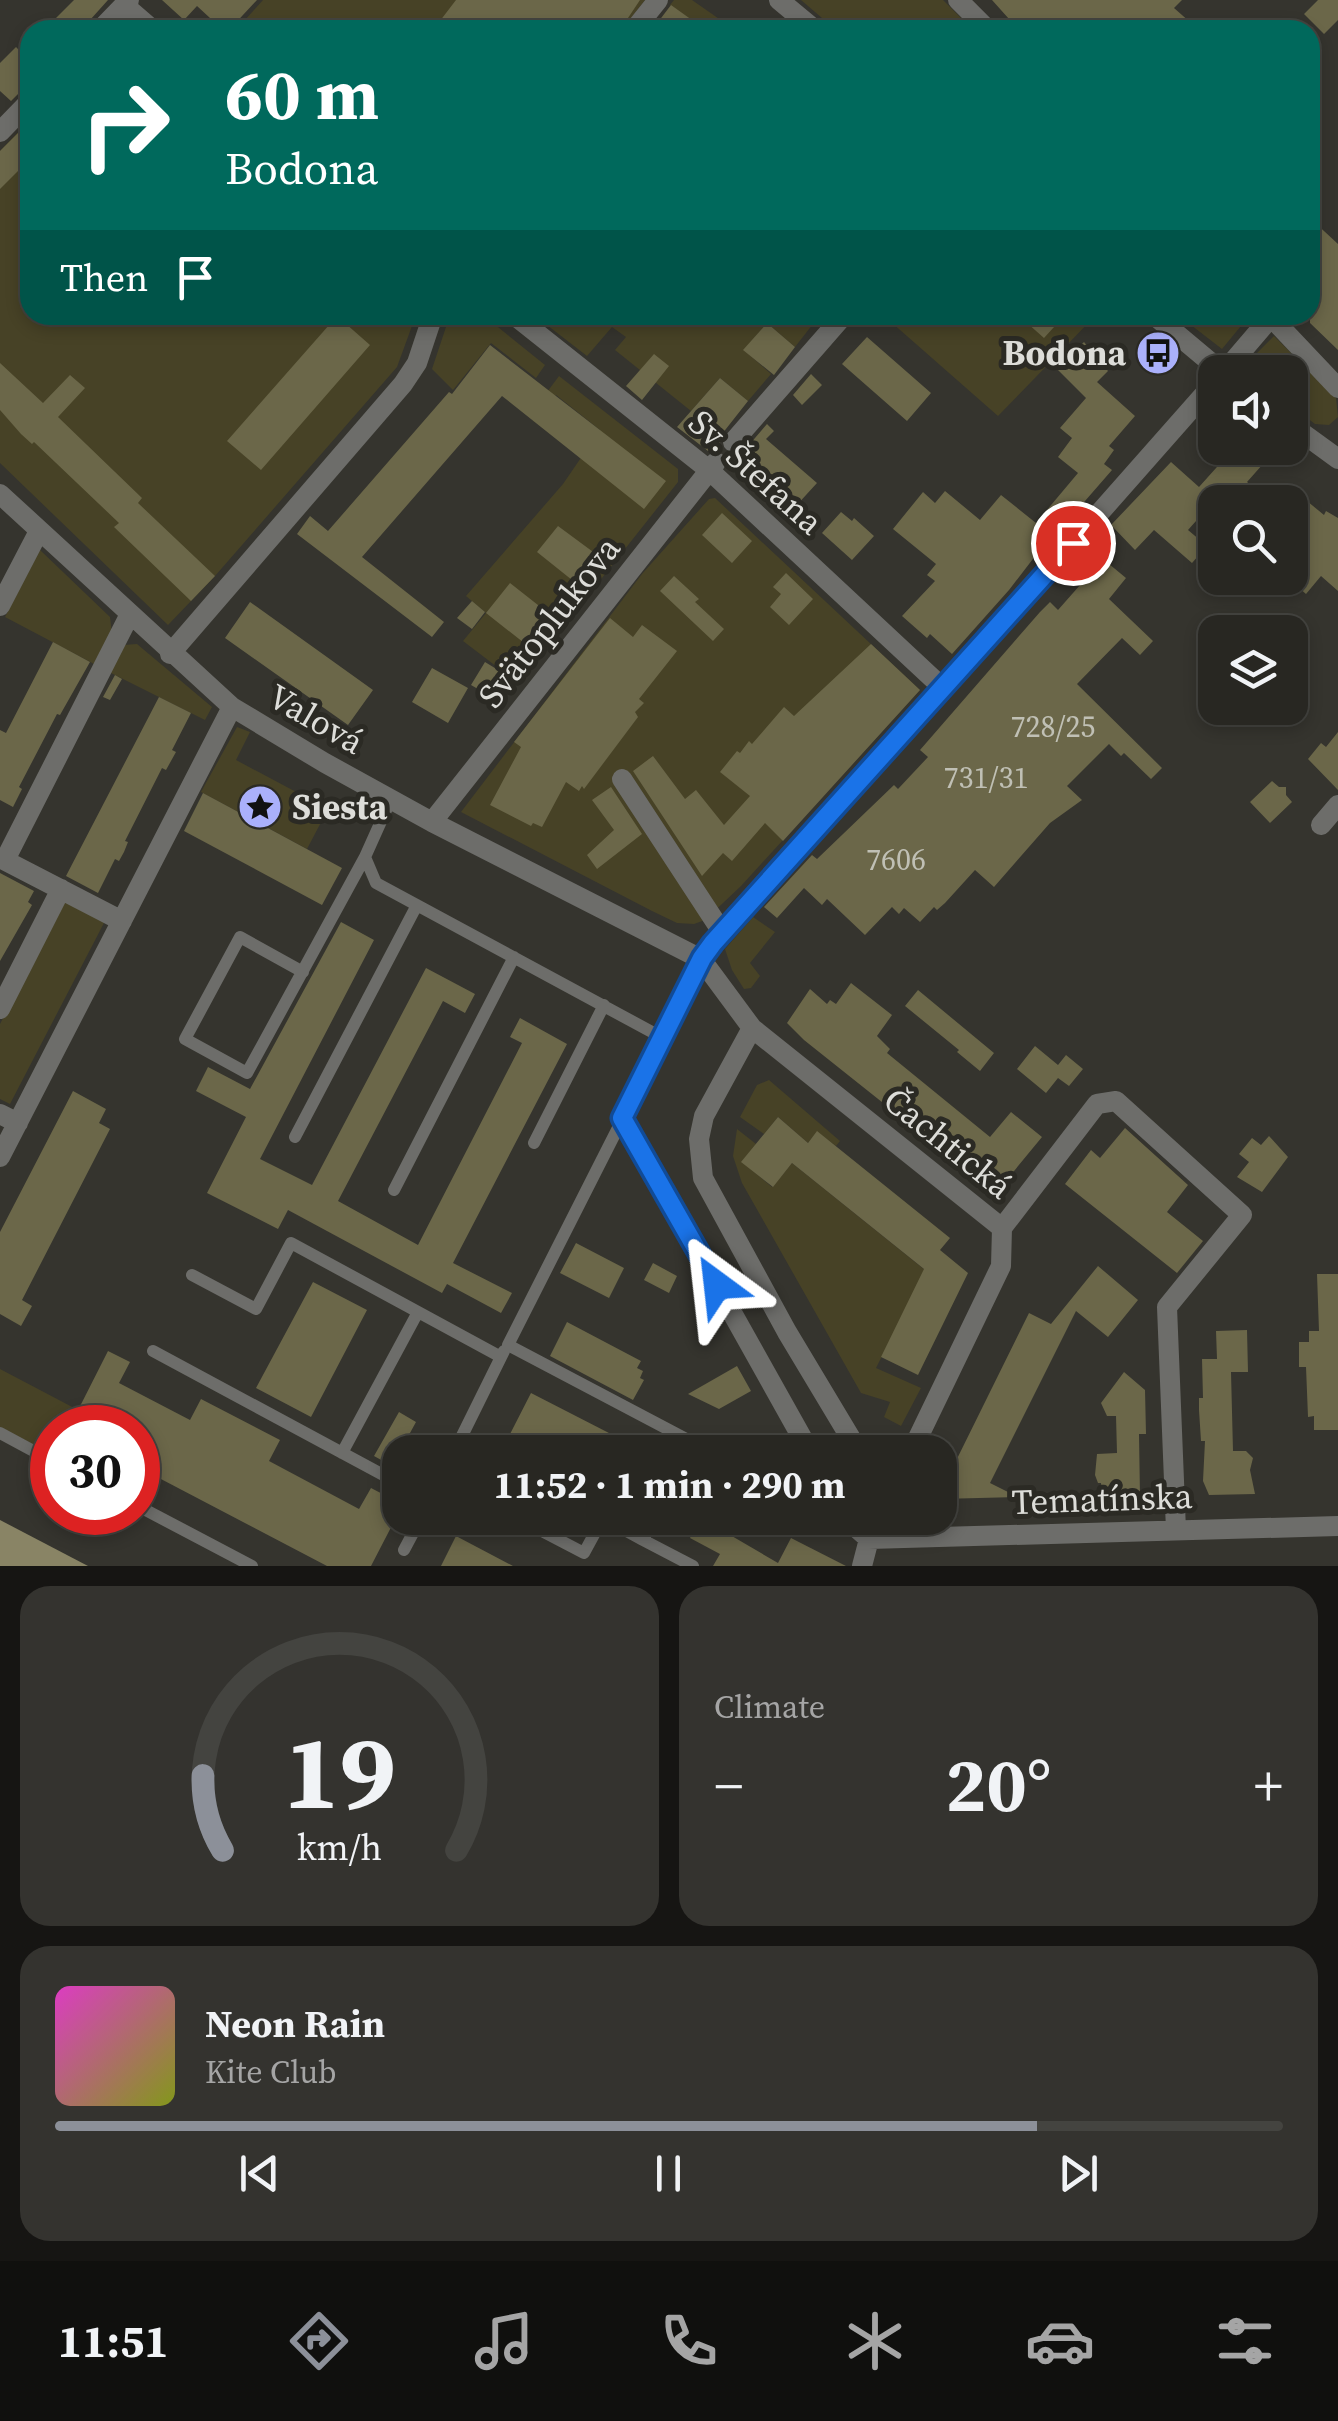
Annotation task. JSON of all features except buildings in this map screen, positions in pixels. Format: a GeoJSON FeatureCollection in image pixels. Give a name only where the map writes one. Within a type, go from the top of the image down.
{"type":"FeatureCollection","features":[{"type":"Feature","properties":{"kind":"street"},"geometry":{"type":"LineString","coordinates":[[642,20],[658,0]]}},
{"type":"Feature","properties":{"kind":"street"},"geometry":{"type":"LineString","coordinates":[[779,0],[803,20]]}},
{"type":"Feature","properties":{"kind":"street"},"geometry":{"type":"LineString","coordinates":[[958,0],[978,20]]}},
{"type":"Feature","properties":{"kind":"street"},"geometry":{"type":"LineString","coordinates":[[0,132],[20,111]]}},
{"type":"Feature","properties":{"kind":"street"},"geometry":{"type":"LineString","coordinates":[[170,654],[403,384],[417,363],[429,325]]}},
{"type":"Feature","properties":{"kind":"street","name":"Sv. Štefana"},"geometry":{"type":"LineString","coordinates":[[527,325],[713,466],[944,689]]}},
{"type":"Feature","properties":{"kind":"street"},"geometry":{"type":"LineString","coordinates":[[733,442],[835,325]]}},
{"type":"Feature","properties":{"kind":"street"},"geometry":{"type":"LineString","coordinates":[[1166,325],[1202,355]]}},
{"type":"Feature","properties":{"kind":"street"},"geometry":{"type":"LineString","coordinates":[[1237,355],[1262,325]]}},
{"type":"Feature","properties":{"kind":"street"},"geometry":{"type":"LineString","coordinates":[[1278,325],[1338,388]]}},
{"type":"Feature","properties":{"kind":"street"},"geometry":{"type":"LineString","coordinates":[[801,1435],[622,1118],[702,958],[722,932],[944,689],[1198,401]]}},
{"type":"Feature","properties":{"kind":"street"},"geometry":{"type":"LineString","coordinates":[[1308,438],[1338,460]]}},
{"type":"Feature","properties":{"kind":"street","name":"Svätoplukova"},"geometry":{"type":"LineString","coordinates":[[432,822],[713,466]]}},
{"type":"Feature","properties":{"kind":"street","name":"Valová"},"geometry":{"type":"LineString","coordinates":[[0,494],[232,708],[432,822],[702,958]]}},
{"type":"Feature","properties":{"kind":"street"},"geometry":{"type":"LineString","coordinates":[[0,606],[39,531]]}},
{"type":"Feature","properties":{"kind":"street"},"geometry":{"type":"LineString","coordinates":[[122,921],[2,859],[130,616]]}},
{"type":"Feature","properties":{"kind":"street"},"geometry":{"type":"LineString","coordinates":[[0,1157],[9,1118],[122,921],[232,708]]}},
{"type":"Feature","properties":{"kind":"street"},"geometry":{"type":"LineString","coordinates":[[622,779],[722,932]]}},
{"type":"Feature","properties":{"kind":"street"},"geometry":{"type":"LineString","coordinates":[[1321,825],[1338,804]]}},
{"type":"Feature","properties":{"kind":"street"},"geometry":{"type":"LineString","coordinates":[[0,1009],[62,890]]}},
{"type":"Feature","properties":{"kind":"street","name":"Čachtická"},"geometry":{"type":"LineString","coordinates":[[702,958],[752,1028],[1002,1228],[1001,1266],[918,1435]]}},
{"type":"Feature","properties":{"kind":"street"},"geometry":{"type":"LineString","coordinates":[[752,1028],[704,1116],[699,1139],[703,1178],[848,1435]]}},
{"type":"Feature","properties":{"kind":"street"},"geometry":{"type":"LineString","coordinates":[[1002,1228],[1097,1104],[1116,1102],[1242,1215],[1168,1307],[1176,1530]]}},
{"type":"Feature","properties":{"kind":"street"},"geometry":{"type":"LineString","coordinates":[[755,1352],[787,1332]]}},
{"type":"Feature","properties":{"kind":"street","name":"Tematínska"},"geometry":{"type":"LineString","coordinates":[[869,1539],[1338,1526]]}},
{"type":"Feature","properties":{"kind":"street"},"geometry":{"type":"LineString","coordinates":[[862,1566],[869,1539],[864,1535]]}},
{"type":"Feature","properties":{"kind":"lane"},"geometry":{"type":"LineString","coordinates":[[303,972],[240,937],[184,1039],[247,1073],[303,972],[365,856],[391,799]]}},
{"type":"Feature","properties":{"kind":"lane"},"geometry":{"type":"LineString","coordinates":[[365,856],[376,883],[662,1038]]}},
{"type":"Feature","properties":{"kind":"lane"},"geometry":{"type":"LineString","coordinates":[[295,1137],[417,905]]}},
{"type":"Feature","properties":{"kind":"lane"},"geometry":{"type":"LineString","coordinates":[[394,1190],[514,957]]}},
{"type":"Feature","properties":{"kind":"lane"},"geometry":{"type":"LineString","coordinates":[[534,1144],[604,1005]]}},
{"type":"Feature","properties":{"kind":"lane"},"geometry":{"type":"LineString","coordinates":[[463,1435],[622,1118]]}},
{"type":"Feature","properties":{"kind":"lane"},"geometry":{"type":"LineString","coordinates":[[192,1274],[256,1309],[291,1244],[418,1312],[505,1351],[667,1435]]}},
{"type":"Feature","properties":{"kind":"lane"},"geometry":{"type":"LineString","coordinates":[[342,1453],[418,1312]]}},
{"type":"Feature","properties":{"kind":"lane"},"geometry":{"type":"LineString","coordinates":[[153,1351],[382,1474]]}},
{"type":"Feature","properties":{"kind":"lane"},"geometry":{"type":"LineString","coordinates":[[0,1433],[30,1449]]}},
{"type":"Feature","properties":{"kind":"lane"},"geometry":{"type":"LineString","coordinates":[[160,1518],[252,1566]]}},
{"type":"Feature","properties":{"kind":"lane"},"geometry":{"type":"LineString","coordinates":[[404,1550],[412,1535]]}},
{"type":"Feature","properties":{"kind":"lane"},"geometry":{"type":"LineString","coordinates":[[550,1535],[584,1553],[594,1535]]}},
{"type":"Feature","properties":{"kind":"lane"},"geometry":{"type":"LineString","coordinates":[[634,1535],[692,1566]]}},
{"type":"Feature","properties":{"kind":"lane"},"geometry":{"type":"LineString","coordinates":[[643,1540],[646,1535]]}},
{"type":"Feature","properties":{"kind":"shaded area"},"geometry":{"type":"Polygon","coordinates":[[[263,0],[645,0],[630,20],[245,20],[263,0]]]}},
{"type":"Feature","properties":{"kind":"shaded area"},"geometry":{"type":"Polygon","coordinates":[[[674,0],[692,0],[721,20],[692,20],[670,5],[674,0]]]}},
{"type":"Feature","properties":{"kind":"shaded area"},"geometry":{"type":"Polygon","coordinates":[[[801,0],[943,0],[963,20],[824,20],[801,0]]]}},
{"type":"Feature","properties":{"kind":"shaded area"},"geometry":{"type":"Polygon","coordinates":[[[20,130],[20,325],[412,325],[397,367],[168,625],[0,463],[0,151],[20,130]]]}},
{"type":"Feature","properties":{"kind":"shaded area"},"geometry":{"type":"Polygon","coordinates":[[[447,325],[495,325],[545,365],[536,378],[491,343],[453,390],[432,369],[447,325]]]}},
{"type":"Feature","properties":{"kind":"shaded area"},"geometry":{"type":"Polygon","coordinates":[[[547,325],[765,325],[744,350],[771,374],[748,401],[720,378],[691,411],[615,350],[626,337],[612,327],[587,356],[547,325]]]}},
{"type":"Feature","properties":{"kind":"shaded area"},"geometry":{"type":"Polygon","coordinates":[[[769,325],[812,325],[795,347],[769,325]]]}},
{"type":"Feature","properties":{"kind":"shaded area"},"geometry":{"type":"Polygon","coordinates":[[[894,325],[1086,325],[998,416],[894,325]]]}},
{"type":"Feature","properties":{"kind":"shaded area"},"geometry":{"type":"Polygon","coordinates":[[[1191,325],[1242,325],[1222,349],[1191,325]]]}},
{"type":"Feature","properties":{"kind":"shaded area"},"geometry":{"type":"Polygon","coordinates":[[[1274,336],[1293,355],[1255,355],[1274,336]]]}},
{"type":"Feature","properties":{"kind":"shaded area"},"geometry":{"type":"Polygon","coordinates":[[[1308,370],[1336,398],[1338,417],[1329,425],[1315,424],[1308,419],[1308,370]]]}},
{"type":"Feature","properties":{"kind":"shaded area"},"geometry":{"type":"Polygon","coordinates":[[[559,376],[678,469],[678,482],[526,674],[513,665],[505,673],[463,641],[486,613],[466,596],[563,484],[600,430],[556,395],[534,422],[530,415],[559,376]]]}},
{"type":"Feature","properties":{"kind":"shaded area"},"geometry":{"type":"Polygon","coordinates":[[[715,498],[920,690],[741,886],[705,920],[677,923],[461,812],[642,574],[709,499],[715,498]]]}},
{"type":"Feature","properties":{"kind":"shaded area"},"geometry":{"type":"Polygon","coordinates":[[[40,550],[110,617],[112,634],[96,665],[5,617],[40,550]]]}},
{"type":"Feature","properties":{"kind":"shaded area"},"geometry":{"type":"Polygon","coordinates":[[[137,644],[212,707],[205,720],[109,672],[124,645],[137,644]]]}},
{"type":"Feature","properties":{"kind":"shaded area"},"geometry":{"type":"Polygon","coordinates":[[[237,727],[250,732],[236,760],[328,809],[307,849],[201,792],[237,727]]]}},
{"type":"Feature","properties":{"kind":"shaded area"},"geometry":{"type":"Polygon","coordinates":[[[64,900],[105,921],[10,1104],[0,1099],[0,1024],[64,900]]]}},
{"type":"Feature","properties":{"kind":"shaded area"},"geometry":{"type":"Polygon","coordinates":[[[753,917],[775,932],[750,963],[760,976],[751,988],[744,989],[725,949],[753,917]]]}},
{"type":"Feature","properties":{"kind":"shaded area"},"geometry":{"type":"Polygon","coordinates":[[[769,1080],[840,1141],[836,1146],[817,1132],[808,1143],[778,1117],[764,1134],[740,1117],[757,1085],[769,1080]]]}},
{"type":"Feature","properties":{"kind":"shaded area"},"geometry":{"type":"Polygon","coordinates":[[[737,1129],[756,1144],[742,1162],[772,1187],[792,1163],[925,1270],[876,1368],[921,1388],[901,1426],[884,1417],[890,1402],[861,1393],[742,1183],[733,1156],[737,1129]]]}},
{"type":"Feature","properties":{"kind":"shaded area"},"geometry":{"type":"Polygon","coordinates":[[[0,1369],[68,1405],[30,1405],[30,1443],[0,1427],[0,1369]]]}},
{"type":"Feature","properties":{"kind":"shaded area"},"geometry":{"type":"Polygon","coordinates":[[[0,1520],[88,1566],[0,1566],[0,1520]]]}},
{"type":"Feature","properties":{"kind":"place","name":"Bodona"},"geometry":{"type":"Point","coordinates":[1158,353]}},
{"type":"Feature","properties":{"kind":"place","name":"Siesta"},"geometry":{"type":"Point","coordinates":[260,807]}},
{"type":"Feature","properties":{"kind":"route"},"geometry":{"type":"LineString","coordinates":[[717,1285],[622,1118],[713,943],[1073,543]]}}]}
